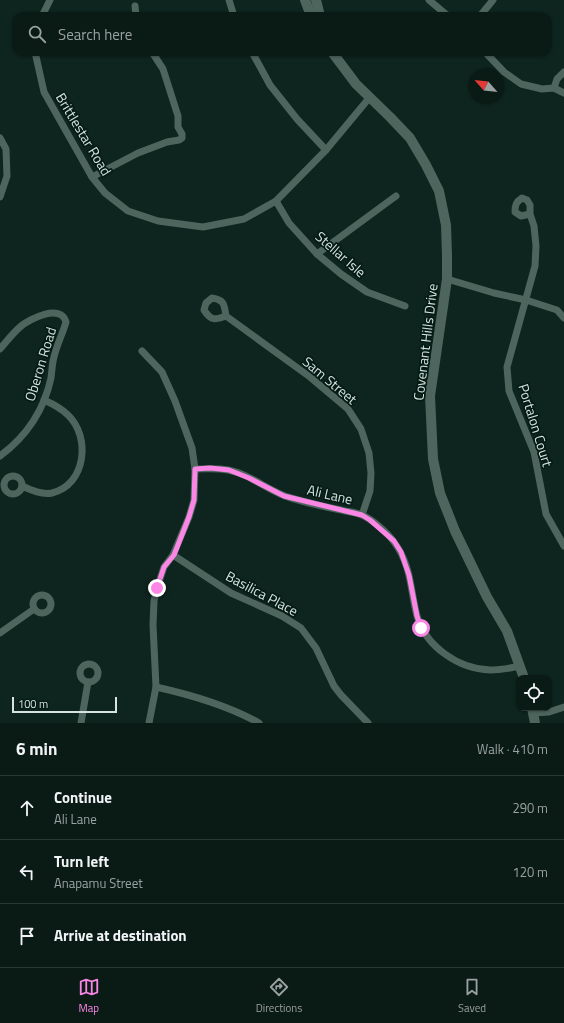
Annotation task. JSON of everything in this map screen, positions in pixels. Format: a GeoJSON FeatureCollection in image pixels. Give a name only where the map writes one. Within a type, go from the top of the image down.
{"type":"FeatureCollection","features":[{"type":"Feature","properties":{"kind":"street"},"geometry":{"type":"LineString","coordinates":[[44,12],[50,0]]}},
{"type":"Feature","properties":{"kind":"street"},"geometry":{"type":"LineString","coordinates":[[228,0],[232,12]]}},
{"type":"Feature","properties":{"kind":"street"},"geometry":{"type":"LineString","coordinates":[[305,0],[310,12]]}},
{"type":"Feature","properties":{"kind":"street"},"geometry":{"type":"LineString","coordinates":[[316,0],[319,12]]}},
{"type":"Feature","properties":{"kind":"street"},"geometry":{"type":"LineString","coordinates":[[429,0],[443,12]]}},
{"type":"Feature","properties":{"kind":"street"},"geometry":{"type":"LineString","coordinates":[[483,12],[493,0]]}},
{"type":"Feature","properties":{"kind":"street"},"geometry":{"type":"LineString","coordinates":[[135,6],[136,12]]}},
{"type":"Feature","properties":{"kind":"street","name":"Brittlestar Road"},"geometry":{"type":"LineString","coordinates":[[36,56],[44,92],[92,177],[105,193],[128,211],[158,221],[203,227],[244,219],[276,201],[326,150],[370,97]]}},
{"type":"Feature","properties":{"kind":"street"},"geometry":{"type":"LineString","coordinates":[[92,177],[138,153],[167,142],[180,140],[182,138],[182,134],[178,127],[178,116],[163,69],[155,56]]}},
{"type":"Feature","properties":{"kind":"street"},"geometry":{"type":"LineString","coordinates":[[254,56],[270,84],[297,119],[326,150]]}},
{"type":"Feature","properties":{"kind":"street","name":"Covenant Hills Drive"},"geometry":{"type":"LineString","coordinates":[[335,56],[356,84],[410,138],[439,191],[446,225],[448,255],[430,396],[434,466],[440,493],[455,531],[484,590],[507,631],[523,675]]}},
{"type":"Feature","properties":{"kind":"street"},"geometry":{"type":"LineString","coordinates":[[489,56],[504,72],[521,84],[542,89],[554,88],[564,93]]}},
{"type":"Feature","properties":{"kind":"street"},"geometry":{"type":"LineString","coordinates":[[554,88],[557,79],[564,72]]}},
{"type":"Feature","properties":{"kind":"street"},"geometry":{"type":"LineString","coordinates":[[0,138],[6,149],[7,176],[0,197]]}},
{"type":"Feature","properties":{"kind":"street"},"geometry":{"type":"LineString","coordinates":[[317,254],[396,196]]}},
{"type":"Feature","properties":{"kind":"street","name":"Stellar Isle"},"geometry":{"type":"LineString","coordinates":[[276,201],[289,223],[317,254],[341,274],[367,292],[405,306]]}},
{"type":"Feature","properties":{"kind":"street","name":"Portalon Court"},"geometry":{"type":"LineString","coordinates":[[530,214],[534,226],[536,246],[535,266],[507,367],[510,391],[534,452],[546,514],[564,546]]}},
{"type":"Feature","properties":{"kind":"street"},"geometry":{"type":"LineString","coordinates":[[446,279],[494,293],[526,300],[557,310],[564,318]]}},
{"type":"Feature","properties":{"kind":"street","name":"Oberon Road"},"geometry":{"type":"LineString","coordinates":[[0,348],[12,334],[30,320],[46,314],[60,313],[65,317],[66,322],[54,359],[44,400],[38,414],[30,428],[20,439],[0,456]]}},
{"type":"Feature","properties":{"kind":"street","name":"Sam Street"},"geometry":{"type":"LineString","coordinates":[[226,316],[310,377],[348,409],[361,429],[369,454],[371,473],[370,491],[362,515]]}},
{"type":"Feature","properties":{"kind":"street"},"geometry":{"type":"LineString","coordinates":[[142,351],[162,372],[192,448],[195,469],[194,500],[189,517],[174,555],[162,572],[154,601],[153,625],[156,687],[149,723]]}},
{"type":"Feature","properties":{"kind":"street"},"geometry":{"type":"LineString","coordinates":[[22,486],[33,491],[50,494],[63,490],[74,479],[82,464],[80,432],[69,416],[58,406],[44,400]]}},
{"type":"Feature","properties":{"kind":"street","name":"Ali Lane"},"geometry":{"type":"LineString","coordinates":[[195,469],[210,468],[229,470],[249,478],[284,496],[362,515],[385,532],[394,541],[401,552],[409,575],[417,616],[421,628],[437,648],[446,656],[461,664],[478,668],[490,670],[520,666]]}},
{"type":"Feature","properties":{"kind":"street","name":"Basilica Place"},"geometry":{"type":"LineString","coordinates":[[174,555],[231,593],[282,616],[301,628],[316,648],[334,686],[368,723]]}},
{"type":"Feature","properties":{"kind":"street"},"geometry":{"type":"LineString","coordinates":[[0,633],[34,609]]}},
{"type":"Feature","properties":{"kind":"street"},"geometry":{"type":"LineString","coordinates":[[81,723],[88,682]]}},
{"type":"Feature","properties":{"kind":"street"},"geometry":{"type":"LineString","coordinates":[[156,687],[193,696],[245,715],[259,723]]}},
{"type":"Feature","properties":{"kind":"street"},"geometry":{"type":"LineString","coordinates":[[533,715],[564,707]]}},
{"type":"Feature","properties":{"kind":"route"},"geometry":{"type":"LineString","coordinates":[[157,588],[164,567],[174,555],[189,517],[194,500],[195,469],[210,468],[229,470],[249,478],[284,496],[299,501],[362,515],[377,525],[394,541],[401,552],[406,564],[421,628]]}}]}
